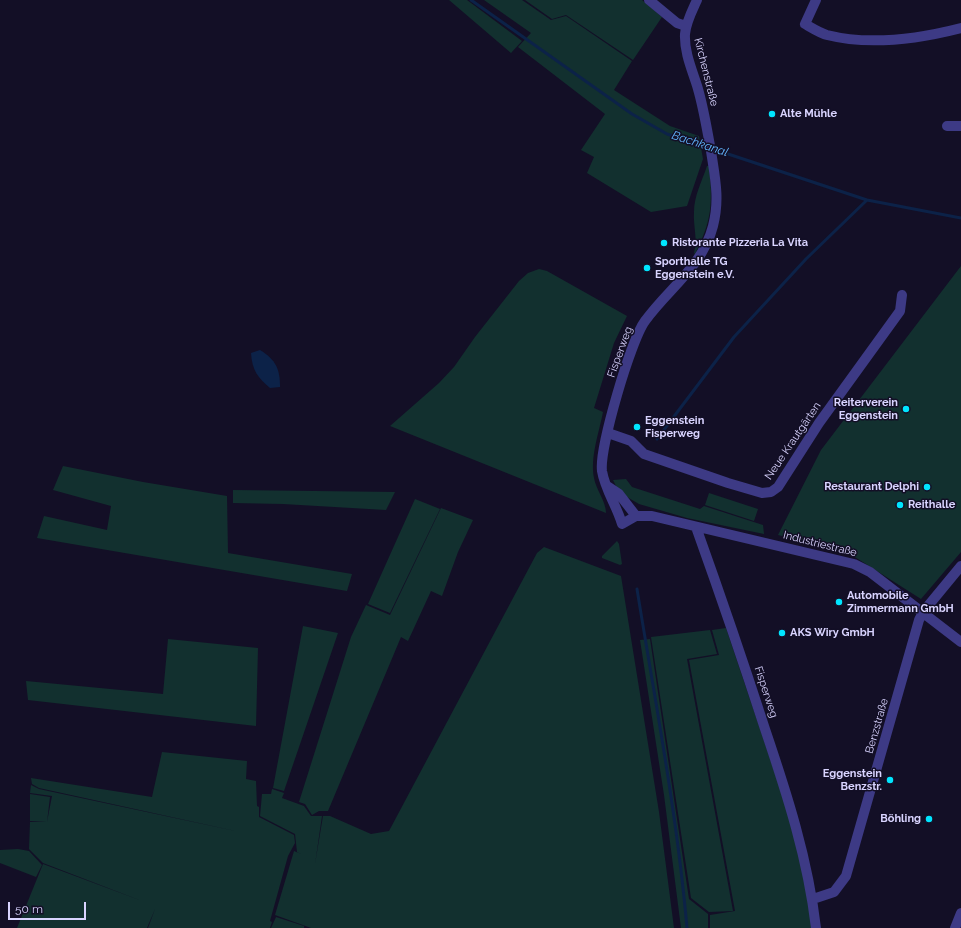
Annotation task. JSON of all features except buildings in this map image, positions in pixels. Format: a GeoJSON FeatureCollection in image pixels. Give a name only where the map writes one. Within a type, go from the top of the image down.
{"type":"FeatureCollection","features":[{"type":"Feature","properties":{"kind":"street"},"geometry":{"type":"LineString","coordinates":[[649,0],[677,23],[686,26]]}},
{"type":"Feature","properties":{"kind":"street","name":"Kirchenstraße"},"geometry":{"type":"LineString","coordinates":[[697,0],[686,26],[685,45],[705,113],[711,152]]}},
{"type":"Feature","properties":{"kind":"street"},"geometry":{"type":"LineString","coordinates":[[817,0],[805,24],[826,34],[850,39],[878,41],[917,37],[961,28]]}},
{"type":"Feature","properties":{"kind":"street"},"geometry":{"type":"LineString","coordinates":[[947,126],[961,126]]}},
{"type":"Feature","properties":{"kind":"street","name":"Fisperweg"},"geometry":{"type":"LineString","coordinates":[[636,516],[622,524],[607,486],[602,468],[608,433],[617,396],[638,333],[645,321],[681,281],[700,257],[706,245],[715,216],[717,189],[711,152]]}},
{"type":"Feature","properties":{"kind":"street","name":"Neue Krautgärten"},"geometry":{"type":"LineString","coordinates":[[608,433],[631,441],[644,454],[734,485],[762,493],[771,492],[778,487],[818,423],[900,311],[902,295]]}},
{"type":"Feature","properties":{"kind":"street"},"geometry":{"type":"LineString","coordinates":[[607,486],[618,494],[636,516],[652,516],[696,527]]}},
{"type":"Feature","properties":{"kind":"street","name":"Fisperweg"},"geometry":{"type":"LineString","coordinates":[[696,527],[725,606],[792,813],[806,860],[813,899],[816,928]]}},
{"type":"Feature","properties":{"kind":"street","name":"Industriestraße"},"geometry":{"type":"LineString","coordinates":[[696,527],[854,564],[870,572],[961,642]]}},
{"type":"Feature","properties":{"kind":"street","name":"Benzstraße"},"geometry":{"type":"LineString","coordinates":[[813,899],[834,892],[848,872],[919,620],[923,612],[961,566]]}},
{"type":"Feature","properties":{"kind":"street"},"geometry":{"type":"LineString","coordinates":[[955,928],[961,913]]}},
{"type":"Feature","properties":{"kind":"green space"},"geometry":{"type":"Polygon","coordinates":[[[449,0],[467,0],[522,41],[511,53],[449,0]]]}},
{"type":"Feature","properties":{"kind":"green space"},"geometry":{"type":"Polygon","coordinates":[[[484,0],[522,0],[551,20],[566,16],[632,61],[614,90],[670,126],[699,136],[703,159],[687,206],[651,212],[587,173],[594,157],[581,150],[605,114],[518,47],[531,33],[484,0]]]}},
{"type":"Feature","properties":{"kind":"green space"},"geometry":{"type":"Polygon","coordinates":[[[525,0],[642,0],[662,17],[633,60],[566,15],[552,19],[525,0]]]}},
{"type":"Feature","properties":{"kind":"green space"},"geometry":{"type":"Polygon","coordinates":[[[707,166],[709,166],[711,191],[710,212],[705,231],[695,254],[696,243],[694,206],[707,166]]]}},
{"type":"Feature","properties":{"kind":"green space","name":"Reiterverein Eggenstein"},"geometry":{"type":"Polygon","coordinates":[[[961,266],[961,552],[921,599],[847,552],[778,535],[821,450],[961,266]]]}},
{"type":"Feature","properties":{"kind":"green space"},"geometry":{"type":"Polygon","coordinates":[[[539,269],[547,271],[627,316],[614,343],[594,408],[603,412],[594,453],[593,470],[595,482],[606,509],[606,513],[390,426],[439,383],[454,367],[475,337],[519,281],[528,273],[539,269]]]}},
{"type":"Feature","properties":{"kind":"green space"},"geometry":{"type":"Polygon","coordinates":[[[63,466],[143,482],[227,496],[228,553],[352,574],[347,591],[37,538],[44,516],[107,530],[111,506],[53,490],[63,466]]]}},
{"type":"Feature","properties":{"kind":"green space"},"geometry":{"type":"Polygon","coordinates":[[[626,479],[632,487],[700,509],[704,506],[763,525],[764,534],[687,518],[639,504],[627,497],[617,488],[613,480],[626,479]]]}},
{"type":"Feature","properties":{"kind":"green space"},"geometry":{"type":"Polygon","coordinates":[[[233,490],[395,492],[386,510],[283,504],[233,503],[233,490]]]}},
{"type":"Feature","properties":{"kind":"green space"},"geometry":{"type":"Polygon","coordinates":[[[709,493],[758,509],[754,521],[705,505],[709,493]]]}},
{"type":"Feature","properties":{"kind":"green space"},"geometry":{"type":"Polygon","coordinates":[[[415,499],[440,509],[390,613],[368,604],[415,499]]]}},
{"type":"Feature","properties":{"kind":"green space"},"geometry":{"type":"Polygon","coordinates":[[[441,508],[473,520],[458,552],[442,596],[431,591],[408,641],[401,637],[328,811],[319,811],[312,815],[305,804],[299,802],[351,637],[366,605],[390,615],[441,508]]]}},
{"type":"Feature","properties":{"kind":"green space"},"geometry":{"type":"Polygon","coordinates":[[[617,541],[619,544],[622,564],[620,565],[602,558],[602,556],[617,541]]]}},
{"type":"Feature","properties":{"kind":"green space"},"geometry":{"type":"Polygon","coordinates":[[[544,547],[621,576],[659,812],[674,928],[311,928],[275,915],[294,851],[301,854],[297,852],[295,834],[260,816],[262,794],[271,794],[272,789],[284,793],[282,798],[304,806],[311,816],[322,816],[315,864],[323,816],[330,816],[371,834],[389,831],[537,553],[544,547]]]}},
{"type":"Feature","properties":{"kind":"green space"},"geometry":{"type":"Polygon","coordinates":[[[303,626],[338,633],[284,791],[273,788],[303,626]]]}},
{"type":"Feature","properties":{"kind":"green space"},"geometry":{"type":"Polygon","coordinates":[[[726,628],[789,815],[804,876],[812,928],[710,928],[710,915],[735,911],[689,660],[719,655],[712,630],[726,628]]]}},
{"type":"Feature","properties":{"kind":"green space"},"geometry":{"type":"Polygon","coordinates":[[[710,630],[717,654],[687,659],[733,911],[709,912],[691,898],[651,637],[710,630]]]}},
{"type":"Feature","properties":{"kind":"green space"},"geometry":{"type":"Polygon","coordinates":[[[168,639],[258,648],[256,726],[28,700],[26,681],[163,694],[168,639]]]}},
{"type":"Feature","properties":{"kind":"green space"},"geometry":{"type":"Polygon","coordinates":[[[650,639],[689,899],[708,914],[708,928],[681,928],[664,795],[640,640],[650,639]]]}},
{"type":"Feature","properties":{"kind":"green space"},"geometry":{"type":"Polygon","coordinates":[[[162,752],[247,761],[246,779],[256,781],[259,817],[294,835],[295,843],[288,856],[270,921],[272,922],[270,928],[148,928],[155,909],[147,928],[17,928],[43,864],[142,901],[43,863],[29,849],[30,822],[47,822],[52,796],[30,793],[31,785],[39,789],[240,832],[39,788],[32,784],[31,778],[152,797],[162,752]]]}},
{"type":"Feature","properties":{"kind":"green space"},"geometry":{"type":"Polygon","coordinates":[[[30,794],[50,797],[47,822],[30,821],[30,794]]]}},
{"type":"Feature","properties":{"kind":"green space"},"geometry":{"type":"Polygon","coordinates":[[[18,849],[29,851],[42,865],[36,877],[0,863],[0,850],[18,849]]]}},
{"type":"Feature","properties":{"kind":"green space"},"geometry":{"type":"Polygon","coordinates":[[[276,917],[304,926],[304,928],[271,928],[276,917]]]}},
{"type":"Feature","properties":{"kind":"water"},"geometry":{"type":"Polygon","coordinates":[[[260,350],[270,357],[276,366],[279,375],[280,387],[270,388],[256,373],[251,353],[260,350]]]}},
{"type":"Feature","properties":{"kind":"waterway","name":"Bachkanal"},"geometry":{"type":"LineString","coordinates":[[471,0],[632,114],[667,134],[707,147]]}},
{"type":"Feature","properties":{"kind":"waterway","name":"Bachkanal"},"geometry":{"type":"LineString","coordinates":[[713,149],[867,200],[961,218]]}},
{"type":"Feature","properties":{"kind":"waterway"},"geometry":{"type":"LineString","coordinates":[[657,439],[734,337],[806,259],[867,200]]}},
{"type":"Feature","properties":{"kind":"waterway"},"geometry":{"type":"LineString","coordinates":[[637,589],[672,800],[687,928]]}},
{"type":"Feature","properties":{"kind":"place","name":"Alte Mühle"},"geometry":{"type":"Point","coordinates":[772,114]}},
{"type":"Feature","properties":{"kind":"place","name":"Ristorante Pizzeria La Vita"},"geometry":{"type":"Point","coordinates":[664,243]}},
{"type":"Feature","properties":{"kind":"place","name":"Sporthalle TG Eggenstein e.V."},"geometry":{"type":"Point","coordinates":[647,268]}},
{"type":"Feature","properties":{"kind":"place","name":"Reiterverein Eggenstein"},"geometry":{"type":"Point","coordinates":[906,409]}},
{"type":"Feature","properties":{"kind":"place","name":"Eggenstein Fisperweg"},"geometry":{"type":"Point","coordinates":[637,427]}},
{"type":"Feature","properties":{"kind":"place","name":"Restaurant Delphi"},"geometry":{"type":"Point","coordinates":[927,487]}},
{"type":"Feature","properties":{"kind":"place","name":"Reithalle"},"geometry":{"type":"Point","coordinates":[900,505]}},
{"type":"Feature","properties":{"kind":"place","name":"Automobile Zimmermann GmbH"},"geometry":{"type":"Point","coordinates":[839,602]}},
{"type":"Feature","properties":{"kind":"place","name":"AKS Wiry GmbH"},"geometry":{"type":"Point","coordinates":[782,633]}},
{"type":"Feature","properties":{"kind":"place","name":"Eggenstein Benzstr."},"geometry":{"type":"Point","coordinates":[890,780]}},
{"type":"Feature","properties":{"kind":"place","name":"Böhling"},"geometry":{"type":"Point","coordinates":[929,819]}}]}
